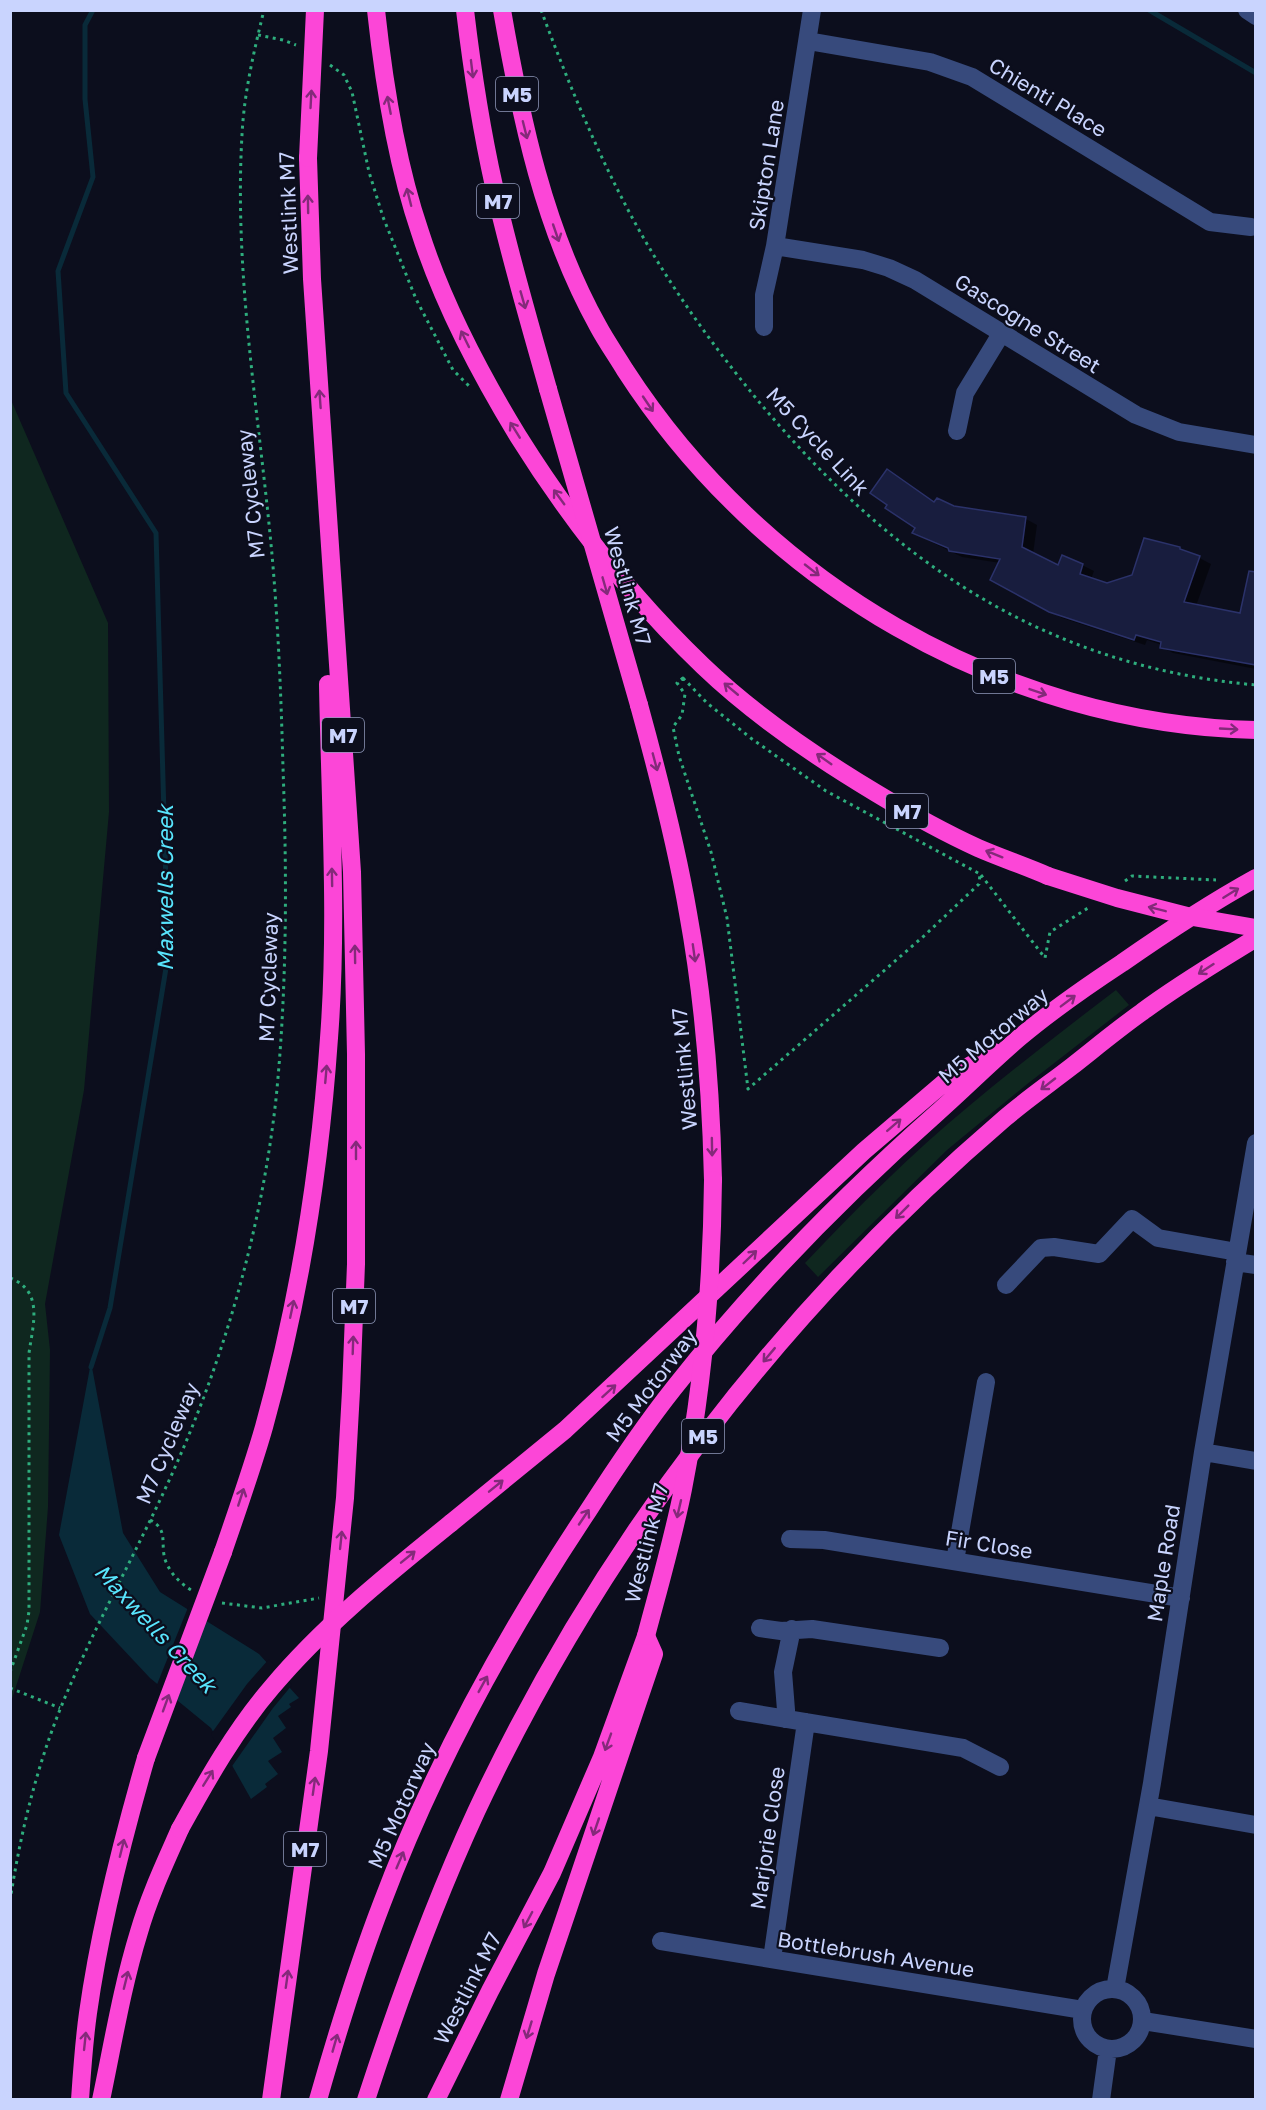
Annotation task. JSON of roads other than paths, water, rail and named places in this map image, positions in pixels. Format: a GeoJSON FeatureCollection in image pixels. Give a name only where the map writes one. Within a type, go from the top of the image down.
{"type":"FeatureCollection","features":[{"type":"Feature","properties":{"kind":"highway","name":"Westlink M7"},"geometry":{"type":"LineString","coordinates":[[271,2100],[326,1694],[345,1498],[356,1264],[356,1065],[352,872],[312,279],[308,158],[315,10]]}},
{"type":"Feature","properties":{"kind":"highway","name":"M7"},"geometry":{"type":"LineString","coordinates":[[376,10],[386,88],[409,197],[444,295],[491,391],[539,470],[636,597],[704,667],[776,726],[845,774],[909,812],[976,847],[1048,876],[1163,910],[1256,928]]}},
{"type":"Feature","properties":{"kind":"highway","name":"Westlink M7"},"geometry":{"type":"LineString","coordinates":[[436,2100],[552,1873],[598,1767],[654,1654],[646,1636],[672,1540],[694,1429],[709,1305],[713,1180],[707,1065],[689,915],[664,798],[548,389],[494,185],[474,84],[465,10]]}},
{"type":"Feature","properties":{"kind":"highway","name":"M5"},"geometry":{"type":"LineString","coordinates":[[502,10],[519,105],[537,177],[561,248],[598,327],[650,408],[683,448],[735,503],[791,554],[866,609],[923,642],[987,673],[1047,695],[1098,710],[1179,724],[1256,730]]}},
{"type":"Feature","properties":{"kind":"highway"},"geometry":{"type":"LineString","coordinates":[[80,2100],[88,2013],[97,1958],[122,1844],[146,1758],[223,1552],[264,1427],[292,1308],[317,1157],[330,1036],[332,924],[324,458]]}},
{"type":"Feature","properties":{"kind":"highway","name":"M5 Motorway"},"geometry":{"type":"LineString","coordinates":[[318,2100],[350,1992],[383,1900],[420,1810],[480,1689],[547,1573],[610,1477],[672,1390],[725,1326],[815,1227],[1022,1036],[1088,986],[1151,943],[1256,878]]}},
{"type":"Feature","properties":{"kind":"highway","name":"M5"},"geometry":{"type":"LineString","coordinates":[[366,2100],[402,1989],[476,1811],[534,1696],[569,1634],[615,1560],[671,1478],[722,1413],[842,1271],[924,1191],[1007,1116],[1143,1011],[1256,938]]}},
{"type":"Feature","properties":{"kind":"highway"},"geometry":{"type":"LineString","coordinates":[[101,2100],[117,2015],[139,1930],[162,1870],[180,1829],[230,1744],[270,1689],[290,1666],[358,1601],[573,1423],[828,1183],[907,1114],[953,1075],[1022,1036]]}},
{"type":"Feature","properties":{"kind":"highway"},"geometry":{"type":"LineString","coordinates":[[509,2100],[635,1690]]}},
{"type":"Feature","properties":{"kind":"street","name":"Skipton Lane"},"geometry":{"type":"LineString","coordinates":[[764,327],[764,295],[775,246],[812,10]]}},
{"type":"Feature","properties":{"kind":"street"},"geometry":{"type":"LineString","coordinates":[[1247,10],[1256,16]]}},
{"type":"Feature","properties":{"kind":"street","name":"Chienti Place"},"geometry":{"type":"LineString","coordinates":[[808,41],[930,62],[972,77],[1210,222],[1251,227]]}},
{"type":"Feature","properties":{"kind":"street","name":"Gascogne Street"},"geometry":{"type":"LineString","coordinates":[[775,246],[862,260],[889,268],[915,280],[1136,415],[1179,432],[1256,445]]}},
{"type":"Feature","properties":{"kind":"street"},"geometry":{"type":"LineString","coordinates":[[957,431],[965,393],[1001,334]]}},
{"type":"Feature","properties":{"kind":"street","name":"Maple Road"},"geometry":{"type":"LineString","coordinates":[[1115,1989],[1148,1806],[1203,1452],[1256,1143]]}},
{"type":"Feature","properties":{"kind":"street"},"geometry":{"type":"LineString","coordinates":[[1006,1285],[1041,1248],[1054,1247],[1099,1254],[1131,1219],[1158,1238],[1236,1257],[1256,1265]]}},
{"type":"Feature","properties":{"kind":"street"},"geometry":{"type":"LineString","coordinates":[[955,1561],[986,1382]]}},
{"type":"Feature","properties":{"kind":"street"},"geometry":{"type":"LineString","coordinates":[[1203,1452],[1256,1461]]}},
{"type":"Feature","properties":{"kind":"street","name":"Fir Close"},"geometry":{"type":"LineString","coordinates":[[790,1539],[824,1540],[1180,1598]]}},
{"type":"Feature","properties":{"kind":"street"},"geometry":{"type":"LineString","coordinates":[[760,1628],[781,1631],[812,1629],[940,1648]]}},
{"type":"Feature","properties":{"kind":"street"},"geometry":{"type":"LineString","coordinates":[[785,1719],[783,1681],[792,1629]]}},
{"type":"Feature","properties":{"kind":"street"},"geometry":{"type":"LineString","coordinates":[[739,1711],[963,1748],[1000,1767]]}},
{"type":"Feature","properties":{"kind":"street","name":"Marjorie Close"},"geometry":{"type":"LineString","coordinates":[[772,1959],[806,1722]]}},
{"type":"Feature","properties":{"kind":"street"},"geometry":{"type":"LineString","coordinates":[[1148,1806],[1256,1825]]}},
{"type":"Feature","properties":{"kind":"street","name":"Bottlebrush Avenue"},"geometry":{"type":"LineString","coordinates":[[661,1941],[1083,2010]]}},
{"type":"Feature","properties":{"kind":"street"},"geometry":{"type":"LineString","coordinates":[[1115,1989],[1126,1992],[1136,2000],[1142,2009],[1143,2021],[1133,2042],[1124,2047],[1108,2049],[1098,2046],[1086,2034],[1082,2024],[1083,2010],[1096,1994],[1115,1989]]}},
{"type":"Feature","properties":{"kind":"street"},"geometry":{"type":"LineString","coordinates":[[1143,2021],[1256,2039]]}},
{"type":"Feature","properties":{"kind":"street"},"geometry":{"type":"LineString","coordinates":[[1101,2100],[1108,2049]]}},
{"type":"Feature","properties":{"kind":"water"},"geometry":{"type":"Polygon","coordinates":[[[91,1362],[123,1533],[160,1592],[259,1654],[299,1698],[289,1704],[291,1707],[278,1716],[286,1728],[273,1738],[282,1752],[268,1761],[278,1774],[265,1784],[267,1787],[251,1799],[211,1728],[150,1678],[90,1614],[59,1535],[91,1362]]]}},
{"type":"Feature","properties":{"kind":"waterway","name":"Maxwells Creek"},"geometry":{"type":"LineString","coordinates":[[91,1367],[110,1308],[168,956],[156,533],[66,393],[58,271],[93,177],[85,99],[85,25],[93,10]]}},
{"type":"Feature","properties":{"kind":"waterway"},"geometry":{"type":"LineString","coordinates":[[1149,10],[1256,73]]}}]}
